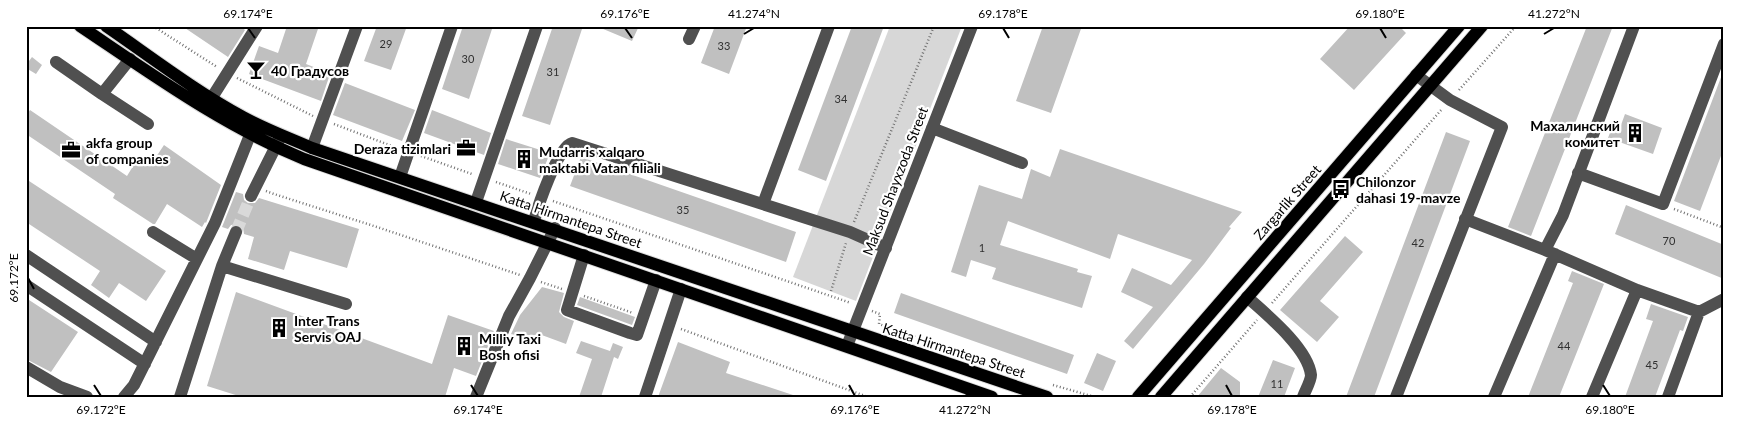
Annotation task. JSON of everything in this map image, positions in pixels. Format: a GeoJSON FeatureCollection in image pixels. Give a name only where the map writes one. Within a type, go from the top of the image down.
{"type":"FeatureCollection","features":[{"type":"Feature","properties":{"kind":"main road","name":"Katta Hirmаntepa Street"},"geometry":{"type":"LineString","coordinates":[[80,26],[130,59],[208,104],[242,116],[312,148],[555,228],[853,332],[1047,397]]}},
{"type":"Feature","properties":{"kind":"main road","name":"Katta Hirmаntepa Street"},"geometry":{"type":"LineString","coordinates":[[106,26],[250,135],[304,159],[992,397]]}},
{"type":"Feature","properties":{"kind":"main road","name":"Zargarlik Street"},"geometry":{"type":"LineString","coordinates":[[1138,397],[1459,26]]}},
{"type":"Feature","properties":{"kind":"main road"},"geometry":{"type":"LineString","coordinates":[[1161,397],[1482,26]]}},
{"type":"Feature","properties":{"kind":"street"},"geometry":{"type":"LineString","coordinates":[[208,104],[257,26]]}},
{"type":"Feature","properties":{"kind":"street"},"geometry":{"type":"LineString","coordinates":[[312,148],[357,26]]}},
{"type":"Feature","properties":{"kind":"street"},"geometry":{"type":"LineString","coordinates":[[400,177],[452,26]]}},
{"type":"Feature","properties":{"kind":"street"},"geometry":{"type":"LineString","coordinates":[[476,202],[537,26]]}},
{"type":"Feature","properties":{"kind":"street"},"geometry":{"type":"LineString","coordinates":[[689,40],[695,26]]}},
{"type":"Feature","properties":{"kind":"street"},"geometry":{"type":"LineString","coordinates":[[763,204],[830,26]]}},
{"type":"Feature","properties":{"kind":"street","name":"Maksud Shayxzoda Street"},"geometry":{"type":"LineString","coordinates":[[848,346],[972,26]]}},
{"type":"Feature","properties":{"kind":"street"},"geometry":{"type":"LineString","coordinates":[[1494,397],[1634,26]]}},
{"type":"Feature","properties":{"kind":"street"},"geometry":{"type":"LineString","coordinates":[[1578,173],[1663,204],[1724,44]]}},
{"type":"Feature","properties":{"kind":"street"},"geometry":{"type":"LineString","coordinates":[[102,94],[130,59]]}},
{"type":"Feature","properties":{"kind":"street"},"geometry":{"type":"LineString","coordinates":[[56,62],[148,124]]}},
{"type":"Feature","properties":{"kind":"street"},"geometry":{"type":"LineString","coordinates":[[1396,397],[1464,219],[1502,127],[1450,100],[1416,75]]}},
{"type":"Feature","properties":{"kind":"street"},"geometry":{"type":"LineString","coordinates":[[932,128],[1022,163]]}},
{"type":"Feature","properties":{"kind":"street"},"geometry":{"type":"LineString","coordinates":[[124,397],[134,385],[145,364],[215,223],[250,135]]}},
{"type":"Feature","properties":{"kind":"street"},"geometry":{"type":"LineString","coordinates":[[251,196],[281,135]]}},
{"type":"Feature","properties":{"kind":"street"},"geometry":{"type":"LineString","coordinates":[[534,221],[541,197],[566,145],[572,142],[850,232],[886,248]]}},
{"type":"Feature","properties":{"kind":"street"},"geometry":{"type":"LineString","coordinates":[[1464,219],[1550,252],[1637,290],[1699,312]]}},
{"type":"Feature","properties":{"kind":"street"},"geometry":{"type":"LineString","coordinates":[[476,397],[509,316],[555,228]]}},
{"type":"Feature","properties":{"kind":"street"},"geometry":{"type":"LineString","coordinates":[[153,232],[197,259]]}},
{"type":"Feature","properties":{"kind":"street"},"geometry":{"type":"LineString","coordinates":[[180,397],[222,266],[236,232]]}},
{"type":"Feature","properties":{"kind":"street"},"geometry":{"type":"LineString","coordinates":[[26,255],[156,342]]}},
{"type":"Feature","properties":{"kind":"street"},"geometry":{"type":"LineString","coordinates":[[584,255],[567,310],[630,333],[638,335],[656,280]]}},
{"type":"Feature","properties":{"kind":"street"},"geometry":{"type":"LineString","coordinates":[[222,266],[346,304]]}},
{"type":"Feature","properties":{"kind":"street"},"geometry":{"type":"LineString","coordinates":[[26,285],[145,364]]}},
{"type":"Feature","properties":{"kind":"street"},"geometry":{"type":"LineString","coordinates":[[645,397],[681,289]]}},
{"type":"Feature","properties":{"kind":"street"},"geometry":{"type":"LineString","coordinates":[[1592,397],[1637,290]]}},
{"type":"Feature","properties":{"kind":"street"},"geometry":{"type":"LineString","coordinates":[[1247,297],[1282,329],[1308,364],[1311,376],[1303,397]]}},
{"type":"Feature","properties":{"kind":"street"},"geometry":{"type":"LineString","coordinates":[[1668,397],[1699,312],[1724,299]]}},
{"type":"Feature","properties":{"kind":"street"},"geometry":{"type":"LineString","coordinates":[[26,367],[60,387],[87,397]]}},
{"type":"Feature","properties":{"kind":"path"},"geometry":{"type":"LineString","coordinates":[[153,26],[227,73],[269,96],[323,120],[408,152],[863,307],[880,314],[879,324],[970,356]]}},
{"type":"Feature","properties":{"kind":"path"},"geometry":{"type":"LineString","coordinates":[[831,291],[850,232],[934,26]]}},
{"type":"Feature","properties":{"kind":"path"},"geometry":{"type":"LineString","coordinates":[[1190,397],[1516,26]]}},
{"type":"Feature","properties":{"kind":"path"},"geometry":{"type":"LineString","coordinates":[[1663,204],[1724,228]]}},
{"type":"Feature","properties":{"kind":"path"},"geometry":{"type":"LineString","coordinates":[[1047,383],[1095,397]]}},
{"type":"Feature","properties":{"kind":"shaded area"},"geometry":{"type":"Polygon","coordinates":[[[890,26],[962,26],[856,301],[793,277],[890,26]]]}},
{"type":"Feature","properties":{"kind":"building"},"geometry":{"type":"Polygon","coordinates":[[[182,26],[240,26],[245,30],[228,57],[182,26]]]}},
{"type":"Feature","properties":{"kind":"building"},"geometry":{"type":"Polygon","coordinates":[[[287,26],[319,26],[306,64],[329,73],[321,101],[249,74],[259,46],[278,53],[287,26]]]}},
{"type":"Feature","properties":{"kind":"building"},"geometry":{"type":"Polygon","coordinates":[[[377,26],[407,26],[391,70],[364,61],[377,26]]]}},
{"type":"Feature","properties":{"kind":"building"},"geometry":{"type":"Polygon","coordinates":[[[463,26],[493,26],[469,99],[442,89],[463,26]]]}},
{"type":"Feature","properties":{"kind":"building"},"geometry":{"type":"Polygon","coordinates":[[[553,26],[583,26],[550,125],[522,116],[553,26]]]}},
{"type":"Feature","properties":{"kind":"building"},"geometry":{"type":"Polygon","coordinates":[[[596,26],[639,26],[632,41],[596,26]]]}},
{"type":"Feature","properties":{"kind":"building"},"geometry":{"type":"Polygon","coordinates":[[[715,26],[747,26],[729,74],[701,63],[715,26]]]}},
{"type":"Feature","properties":{"kind":"building"},"geometry":{"type":"Polygon","coordinates":[[[852,26],[884,26],[826,181],[798,170],[852,26]]]}},
{"type":"Feature","properties":{"kind":"building"},"geometry":{"type":"Polygon","coordinates":[[[1043,26],[1082,26],[1051,113],[1016,101],[1043,26]]]}},
{"type":"Feature","properties":{"kind":"building"},"geometry":{"type":"Polygon","coordinates":[[[1350,26],[1399,26],[1406,33],[1354,90],[1320,59],[1350,26]]]}},
{"type":"Feature","properties":{"kind":"building"},"geometry":{"type":"Polygon","coordinates":[[[1587,26],[1613,26],[1531,236],[1508,227],[1587,26]]]}},
{"type":"Feature","properties":{"kind":"building"},"geometry":{"type":"Polygon","coordinates":[[[32,57],[42,65],[36,74],[26,68],[32,57]]]}},
{"type":"Feature","properties":{"kind":"building"},"geometry":{"type":"Polygon","coordinates":[[[1723,72],[1724,148],[1700,211],[1674,201],[1723,72]]]}},
{"type":"Feature","properties":{"kind":"building"},"geometry":{"type":"Polygon","coordinates":[[[345,83],[415,110],[402,141],[333,115],[345,83]]]}},
{"type":"Feature","properties":{"kind":"building"},"geometry":{"type":"Polygon","coordinates":[[[30,110],[127,176],[138,158],[150,166],[164,145],[221,185],[206,223],[202,227],[167,204],[155,224],[153,224],[113,198],[115,194],[26,134],[26,116],[30,110]]]}},
{"type":"Feature","properties":{"kind":"building"},"geometry":{"type":"Polygon","coordinates":[[[432,110],[491,133],[484,155],[424,133],[432,110]]]}},
{"type":"Feature","properties":{"kind":"building","name":"Махалинский комитет"},"geometry":{"type":"Polygon","coordinates":[[[1625,114],[1662,128],[1653,154],[1608,138],[1614,122],[1621,125],[1625,114]]]}},
{"type":"Feature","properties":{"kind":"building"},"geometry":{"type":"Polygon","coordinates":[[[1446,132],[1470,141],[1374,397],[1346,397],[1446,132]]]}},
{"type":"Feature","properties":{"kind":"building","name":"Mudarris xalqaro maktabi Vatan filiali"},"geometry":{"type":"Polygon","coordinates":[[[506,139],[550,153],[540,178],[498,164],[506,139]]]}},
{"type":"Feature","properties":{"kind":"building"},"geometry":{"type":"Polygon","coordinates":[[[1060,149],[1242,212],[1229,227],[1231,228],[1204,264],[1133,349],[1124,341],[1153,307],[1121,292],[1132,268],[1171,285],[1192,260],[1118,234],[1110,259],[1008,221],[1000,245],[1078,269],[1077,272],[1092,276],[1082,308],[992,279],[996,268],[971,260],[966,277],[951,272],[979,185],[1022,199],[1031,169],[1050,177],[1060,149]]]}},
{"type":"Feature","properties":{"kind":"building"},"geometry":{"type":"Polygon","coordinates":[[[581,157],[796,232],[786,262],[570,186],[581,157]]]}},
{"type":"Feature","properties":{"kind":"building"},"geometry":{"type":"Polygon","coordinates":[[[26,179],[166,271],[146,301],[119,283],[109,298],[91,285],[100,271],[26,222],[26,179]]]}},
{"type":"Feature","properties":{"kind":"building"},"geometry":{"type":"Polygon","coordinates":[[[236,192],[243,194],[244,200],[248,203],[255,203],[259,198],[359,229],[347,268],[290,251],[284,270],[248,259],[254,237],[244,234],[243,227],[239,224],[231,225],[228,229],[222,227],[236,192]]]}},
{"type":"Feature","properties":{"kind":"building"},"geometry":{"type":"Polygon","coordinates":[[[1626,205],[1724,245],[1724,279],[1615,234],[1626,205]]]}},
{"type":"Feature","properties":{"kind":"building"},"geometry":{"type":"Polygon","coordinates":[[[1345,236],[1363,252],[1320,301],[1339,317],[1317,342],[1280,310],[1345,236]]]}},
{"type":"Feature","properties":{"kind":"building"},"geometry":{"type":"Polygon","coordinates":[[[1572,271],[1604,284],[1559,397],[1528,397],[1573,283],[1568,281],[1572,271]]]}},
{"type":"Feature","properties":{"kind":"building"},"geometry":{"type":"Polygon","coordinates":[[[542,287],[564,293],[559,312],[564,317],[574,321],[566,344],[539,334],[537,342],[511,334],[520,315],[542,287]]]}},
{"type":"Feature","properties":{"kind":"building","name":"Inter Trans Servis OAJ"},"geometry":{"type":"Polygon","coordinates":[[[236,292],[432,364],[448,315],[494,331],[476,376],[454,368],[445,397],[242,397],[207,386],[236,292]]]}},
{"type":"Feature","properties":{"kind":"building"},"geometry":{"type":"Polygon","coordinates":[[[901,293],[1074,355],[1067,374],[894,313],[901,293]]]}},
{"type":"Feature","properties":{"kind":"building"},"geometry":{"type":"Polygon","coordinates":[[[580,297],[635,317],[632,325],[577,305],[580,297]]]}},
{"type":"Feature","properties":{"kind":"building"},"geometry":{"type":"Polygon","coordinates":[[[26,298],[78,332],[51,372],[26,359],[26,298]]]}},
{"type":"Feature","properties":{"kind":"building"},"geometry":{"type":"Polygon","coordinates":[[[1651,304],[1688,317],[1683,331],[1680,330],[1655,397],[1625,397],[1653,321],[1646,319],[1651,304]]]}},
{"type":"Feature","properties":{"kind":"building"},"geometry":{"type":"Polygon","coordinates":[[[581,341],[610,351],[613,343],[623,347],[618,359],[614,357],[601,397],[579,397],[592,359],[576,353],[581,341]]]}},
{"type":"Feature","properties":{"kind":"building"},"geometry":{"type":"Polygon","coordinates":[[[678,342],[730,362],[726,373],[793,395],[793,397],[658,397],[678,342]]]}},
{"type":"Feature","properties":{"kind":"building"},"geometry":{"type":"Polygon","coordinates":[[[1097,353],[1116,361],[1103,391],[1084,383],[1097,353]]]}},
{"type":"Feature","properties":{"kind":"building"},"geometry":{"type":"Polygon","coordinates":[[[1273,360],[1295,368],[1284,397],[1258,397],[1273,360]]]}},
{"type":"Feature","properties":{"kind":"building"},"geometry":{"type":"Polygon","coordinates":[[[1221,368],[1240,382],[1240,397],[1197,397],[1221,368]]]}},
{"type":"Feature","properties":{"kind":"tunnel"},"geometry":{"type":"LineString","coordinates":[[236,232],[251,196]]}},
{"type":"Feature","properties":{"kind":"place","name":"40 Градусов"},"geometry":{"type":"Point","coordinates":[256,70]}},
{"type":"Feature","properties":{"kind":"place","name":"Махалинский комитет"},"geometry":{"type":"Point","coordinates":[1635,133]}},
{"type":"Feature","properties":{"kind":"place","name":"Deraza tizimlari"},"geometry":{"type":"Point","coordinates":[466,148]}},
{"type":"Feature","properties":{"kind":"place","name":"akfa group of companies"},"geometry":{"type":"Point","coordinates":[71,150]}},
{"type":"Feature","properties":{"kind":"place","name":"Mudarris xalqaro maktabi Vatan filiali"},"geometry":{"type":"Point","coordinates":[524,159]}},
{"type":"Feature","properties":{"kind":"place","name":"Chilonzor dahasi 19-mavze"},"geometry":{"type":"Point","coordinates":[1341,189]}},
{"type":"Feature","properties":{"kind":"place","name":"Inter Trans Servis OAJ"},"geometry":{"type":"Point","coordinates":[279,328]}},
{"type":"Feature","properties":{"kind":"place","name":"Milliy Taxi Bosh ofisi"},"geometry":{"type":"Point","coordinates":[464,346]}}]}
